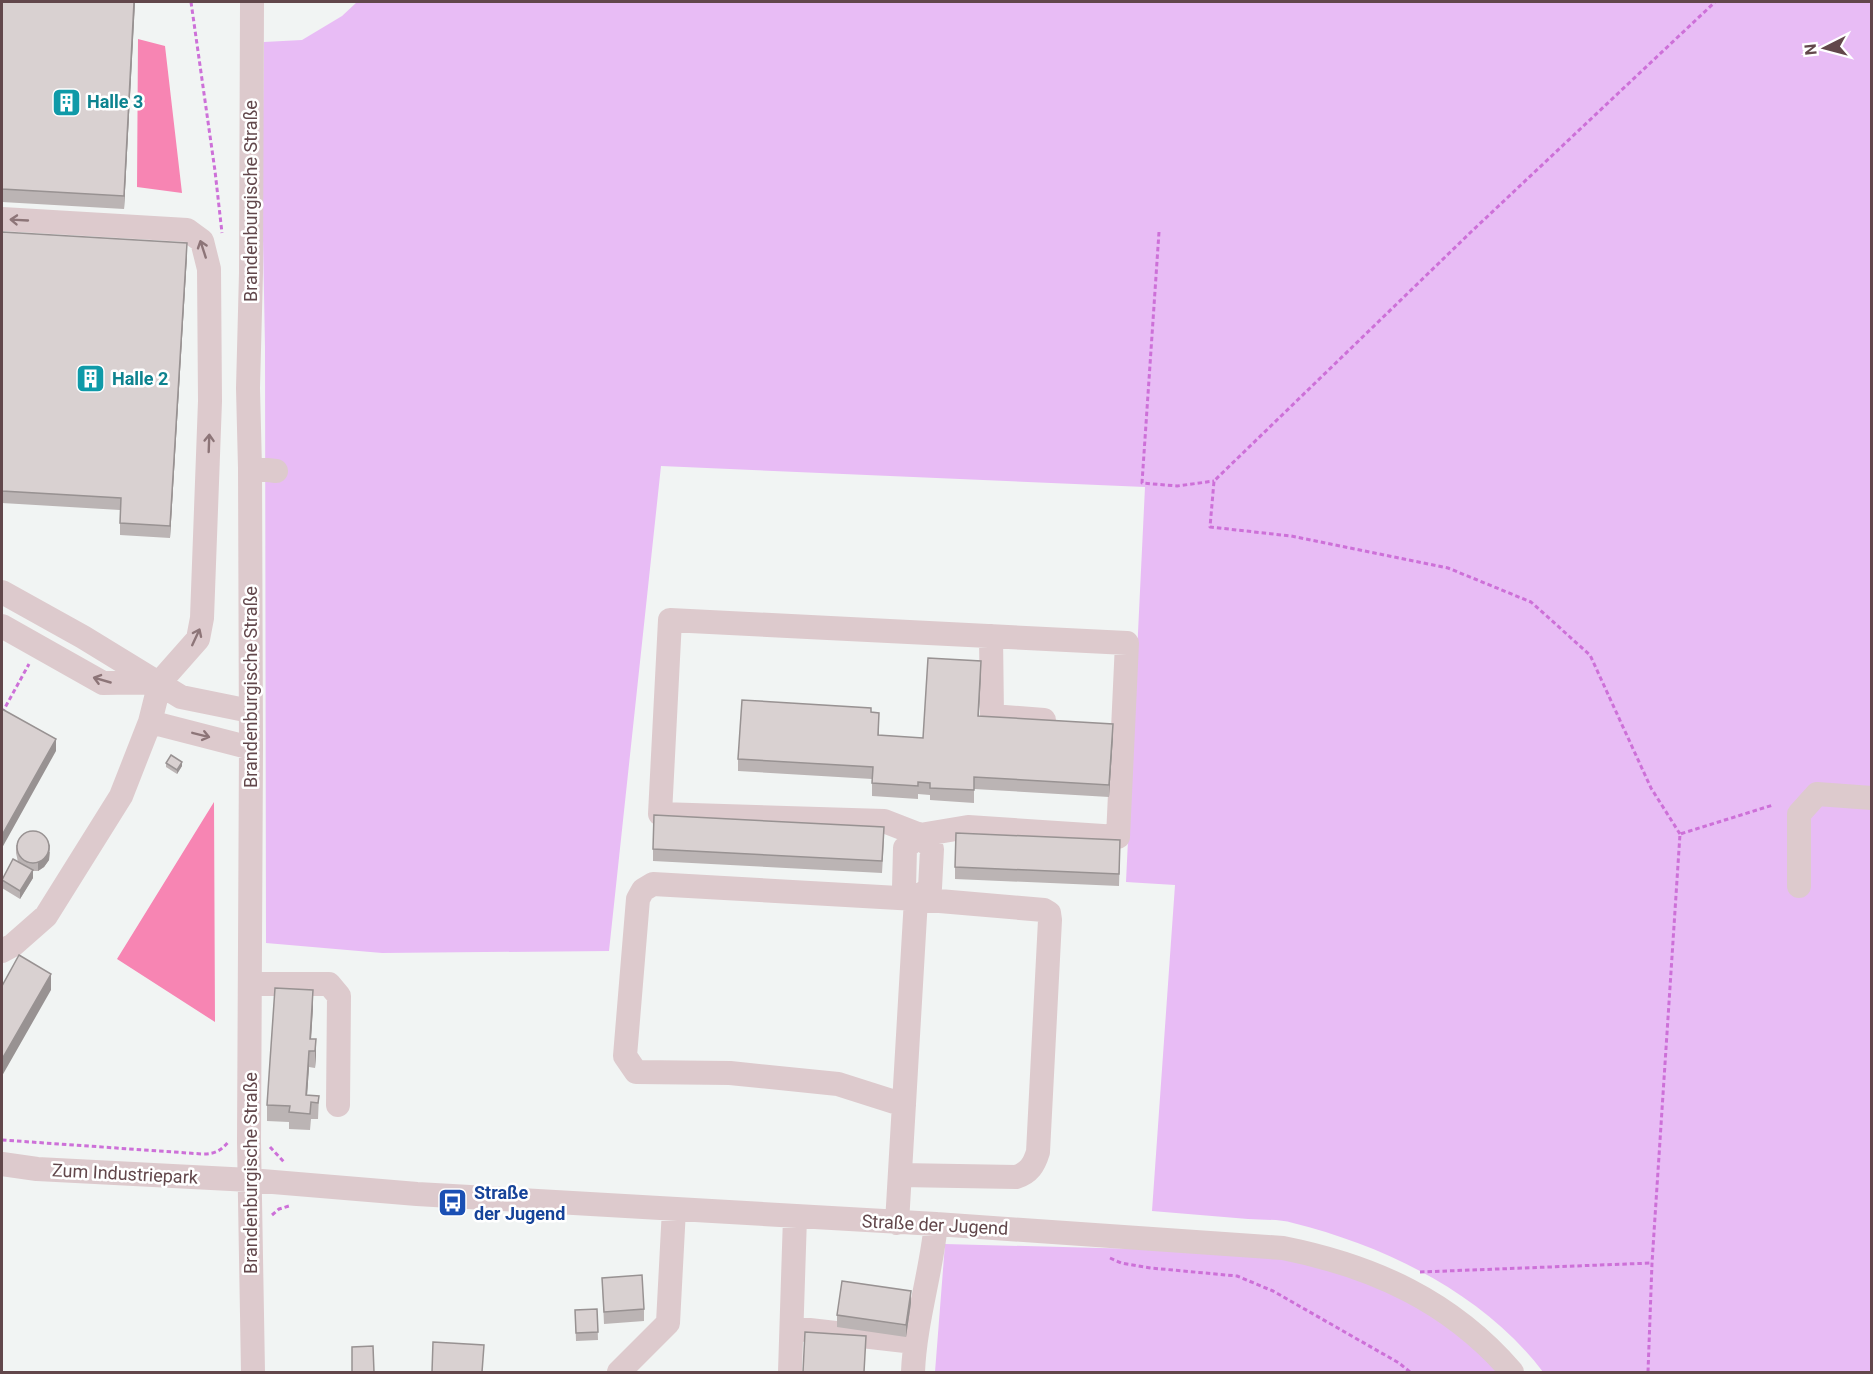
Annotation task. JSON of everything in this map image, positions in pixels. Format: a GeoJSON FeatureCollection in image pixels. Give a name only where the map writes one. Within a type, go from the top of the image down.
{"type":"FeatureCollection","features":[{"type":"Feature","properties":{"kind":"street","name":"Brandenburgische Straße"},"geometry":{"type":"LineString","coordinates":[[252,2],[251,273],[248,388],[251,748],[250,1180],[253,1372]]}},
{"type":"Feature","properties":{"kind":"street"},"geometry":{"type":"LineString","coordinates":[[2,219],[187,230],[202,241],[209,269],[210,401],[202,618],[198,639],[160,682],[150,722],[121,796],[46,916],[13,945],[2,951]]}},
{"type":"Feature","properties":{"kind":"street"},"geometry":{"type":"LineString","coordinates":[[250,468],[276,471]]}},
{"type":"Feature","properties":{"kind":"street"},"geometry":{"type":"LineString","coordinates":[[2,592],[160,682],[181,697],[250,711]]}},
{"type":"Feature","properties":{"kind":"street"},"geometry":{"type":"LineString","coordinates":[[915,899],[930,888],[932,849],[920,835],[884,821],[660,814],[670,620],[1127,643],[1118,837],[968,827],[920,835]]}},
{"type":"Feature","properties":{"kind":"street"},"geometry":{"type":"LineString","coordinates":[[2,626],[103,683],[160,682]]}},
{"type":"Feature","properties":{"kind":"street"},"geometry":{"type":"LineString","coordinates":[[991,636],[992,716],[1064,721]]}},
{"type":"Feature","properties":{"kind":"street"},"geometry":{"type":"LineString","coordinates":[[150,722],[251,748]]}},
{"type":"Feature","properties":{"kind":"street"},"geometry":{"type":"LineString","coordinates":[[1100,724],[1124,726]]}},
{"type":"Feature","properties":{"kind":"street"},"geometry":{"type":"LineString","coordinates":[[1799,886],[1799,814],[1817,794],[1872,798]]}},
{"type":"Feature","properties":{"kind":"street"},"geometry":{"type":"LineString","coordinates":[[900,1175],[1004,1178],[1025,1174],[1035,1162],[1038,1152],[1044,1066],[1049,913],[1044,910],[915,899],[653,885],[643,890],[638,900],[625,1056],[629,1065],[636,1072],[730,1073],[838,1084],[904,1105]]}},
{"type":"Feature","properties":{"kind":"street"},"geometry":{"type":"LineString","coordinates":[[897,1223],[915,899]]}},
{"type":"Feature","properties":{"kind":"street"},"geometry":{"type":"LineString","coordinates":[[251,984],[329,984],[339,996],[338,1105]]}},
{"type":"Feature","properties":{"kind":"street","name":"Zum Industriepark"},"geometry":{"type":"LineString","coordinates":[[2,1164],[37,1169],[250,1180]]}},
{"type":"Feature","properties":{"kind":"street","name":"Straße der Jugend"},"geometry":{"type":"LineString","coordinates":[[250,1180],[407,1194],[936,1224],[1283,1248],[1318,1255],[1358,1267],[1383,1277],[1424,1299],[1475,1335],[1512,1372]]}},
{"type":"Feature","properties":{"kind":"street"},"geometry":{"type":"LineString","coordinates":[[614,1372],[668,1323],[674,1209]]}},
{"type":"Feature","properties":{"kind":"street"},"geometry":{"type":"LineString","coordinates":[[790,1372],[795,1217]]}},
{"type":"Feature","properties":{"kind":"street"},"geometry":{"type":"LineString","coordinates":[[913,1372],[914,1342],[936,1224]]}},
{"type":"Feature","properties":{"kind":"street"},"geometry":{"type":"LineString","coordinates":[[792,1328],[914,1342]]}},
{"type":"Feature","properties":{"kind":"path"},"geometry":{"type":"LineString","coordinates":[[191,2],[222,235]]}},
{"type":"Feature","properties":{"kind":"path"},"geometry":{"type":"LineString","coordinates":[[1159,232],[1142,483],[1177,486],[1214,481],[1481,223],[1715,2]]}},
{"type":"Feature","properties":{"kind":"path"},"geometry":{"type":"LineString","coordinates":[[1214,481],[1210,527],[1292,536],[1449,568],[1531,602],[1590,655],[1652,788],[1680,834],[1652,1263],[1648,1372]]}},
{"type":"Feature","properties":{"kind":"path"},"geometry":{"type":"LineString","coordinates":[[2,713],[38,647]]}},
{"type":"Feature","properties":{"kind":"path"},"geometry":{"type":"LineString","coordinates":[[1680,834],[1773,805]]}},
{"type":"Feature","properties":{"kind":"path"},"geometry":{"type":"LineString","coordinates":[[2,1140],[202,1154],[213,1154],[223,1149],[226,1144]]}},
{"type":"Feature","properties":{"kind":"path"},"geometry":{"type":"LineString","coordinates":[[1105,1255],[1121,1263],[1151,1268],[1237,1276],[1273,1291],[1399,1363],[1410,1372]]}},
{"type":"Feature","properties":{"kind":"path"},"geometry":{"type":"LineString","coordinates":[[1415,1272],[1652,1263]]}},
{"type":"Feature","properties":{"kind":"shaded area"},"geometry":{"type":"Polygon","coordinates":[[[357,2],[1871,2],[1871,1372],[1543,1372],[1519,1344],[1492,1319],[1462,1297],[1431,1277],[1363,1245],[1328,1233],[1276,1220],[1152,1211],[1175,885],[1126,882],[1145,487],[661,466],[609,951],[382,953],[266,943],[265,347],[262,186],[264,42],[302,40],[342,16],[357,2]]]}},
{"type":"Feature","properties":{"kind":"shaded area"},"geometry":{"type":"Polygon","coordinates":[[[138,39],[165,46],[182,193],[137,187],[138,39]]]}},
{"type":"Feature","properties":{"kind":"shaded area"},"geometry":{"type":"Polygon","coordinates":[[[214,802],[215,1022],[117,959],[214,802]]]}},
{"type":"Feature","properties":{"kind":"shaded area"},"geometry":{"type":"Polygon","coordinates":[[[945,1244],[1251,1252],[1311,1262],[1393,1291],[1460,1334],[1502,1372],[935,1372],[945,1244]]]}},
{"type":"Feature","properties":{"kind":"building","name":"Halle 3"},"geometry":{"type":"Polygon","coordinates":[[[2,2],[134,2],[124,196],[2,189],[2,2]]]}},
{"type":"Feature","properties":{"kind":"building","name":"Halle 2"},"geometry":{"type":"Polygon","coordinates":[[[2,232],[187,243],[170,526],[120,523],[121,498],[2,491],[2,232]]]}},
{"type":"Feature","properties":{"kind":"building"},"geometry":{"type":"Polygon","coordinates":[[[928,658],[981,661],[978,716],[1113,724],[1109,785],[974,777],[974,790],[930,788],[930,783],[918,782],[918,786],[872,783],[873,767],[738,759],[742,700],[871,708],[871,712],[879,713],[878,735],[923,738],[928,658]]]}},
{"type":"Feature","properties":{"kind":"building"},"geometry":{"type":"Polygon","coordinates":[[[2,709],[56,739],[2,835],[2,709]]]}},
{"type":"Feature","properties":{"kind":"building"},"geometry":{"type":"Polygon","coordinates":[[[171,755],[182,762],[177,770],[166,763],[171,755]]]}},
{"type":"Feature","properties":{"kind":"building"},"geometry":{"type":"Polygon","coordinates":[[[654,815],[884,827],[882,861],[653,849],[654,815]]]}},
{"type":"Feature","properties":{"kind":"building"},"geometry":{"type":"Polygon","coordinates":[[[33,831],[45,835],[49,847],[45,859],[33,863],[21,859],[17,847],[21,835],[33,831]]]}},
{"type":"Feature","properties":{"kind":"building"},"geometry":{"type":"Polygon","coordinates":[[[956,833],[1120,840],[1119,874],[955,867],[956,833]]]}},
{"type":"Feature","properties":{"kind":"building"},"geometry":{"type":"Polygon","coordinates":[[[13,859],[33,870],[20,891],[2,880],[13,859]]]}},
{"type":"Feature","properties":{"kind":"building"},"geometry":{"type":"Polygon","coordinates":[[[19,955],[51,974],[2,1059],[2,986],[19,955]]]}},
{"type":"Feature","properties":{"kind":"building"},"geometry":{"type":"Polygon","coordinates":[[[275,988],[313,990],[310,1039],[316,1039],[315,1051],[309,1051],[306,1095],[319,1096],[318,1103],[311,1102],[310,1114],[289,1112],[290,1106],[267,1105],[275,988]]]}},
{"type":"Feature","properties":{"kind":"building"},"geometry":{"type":"Polygon","coordinates":[[[642,1275],[644,1309],[604,1312],[602,1278],[642,1275]]]}},
{"type":"Feature","properties":{"kind":"building"},"geometry":{"type":"Polygon","coordinates":[[[842,1281],[911,1291],[906,1325],[837,1315],[842,1281]]]}},
{"type":"Feature","properties":{"kind":"building"},"geometry":{"type":"Polygon","coordinates":[[[597,1309],[598,1332],[576,1333],[575,1310],[597,1309]]]}},
{"type":"Feature","properties":{"kind":"building"},"geometry":{"type":"Polygon","coordinates":[[[805,1332],[866,1336],[864,1372],[803,1372],[805,1332]]]}},
{"type":"Feature","properties":{"kind":"building"},"geometry":{"type":"Polygon","coordinates":[[[433,1342],[484,1345],[482,1372],[432,1372],[433,1342]]]}},
{"type":"Feature","properties":{"kind":"building"},"geometry":{"type":"Polygon","coordinates":[[[373,1346],[374,1372],[352,1372],[352,1347],[373,1346]]]}},
{"type":"Feature","properties":{"kind":"place","name":"Halle 3"},"geometry":{"type":"Point","coordinates":[66,102]}},
{"type":"Feature","properties":{"kind":"place","name":"Halle 2"},"geometry":{"type":"Point","coordinates":[91,379]}},
{"type":"Feature","properties":{"kind":"place","name":"Straße der Jugend"},"geometry":{"type":"Point","coordinates":[453,1203]}}]}
